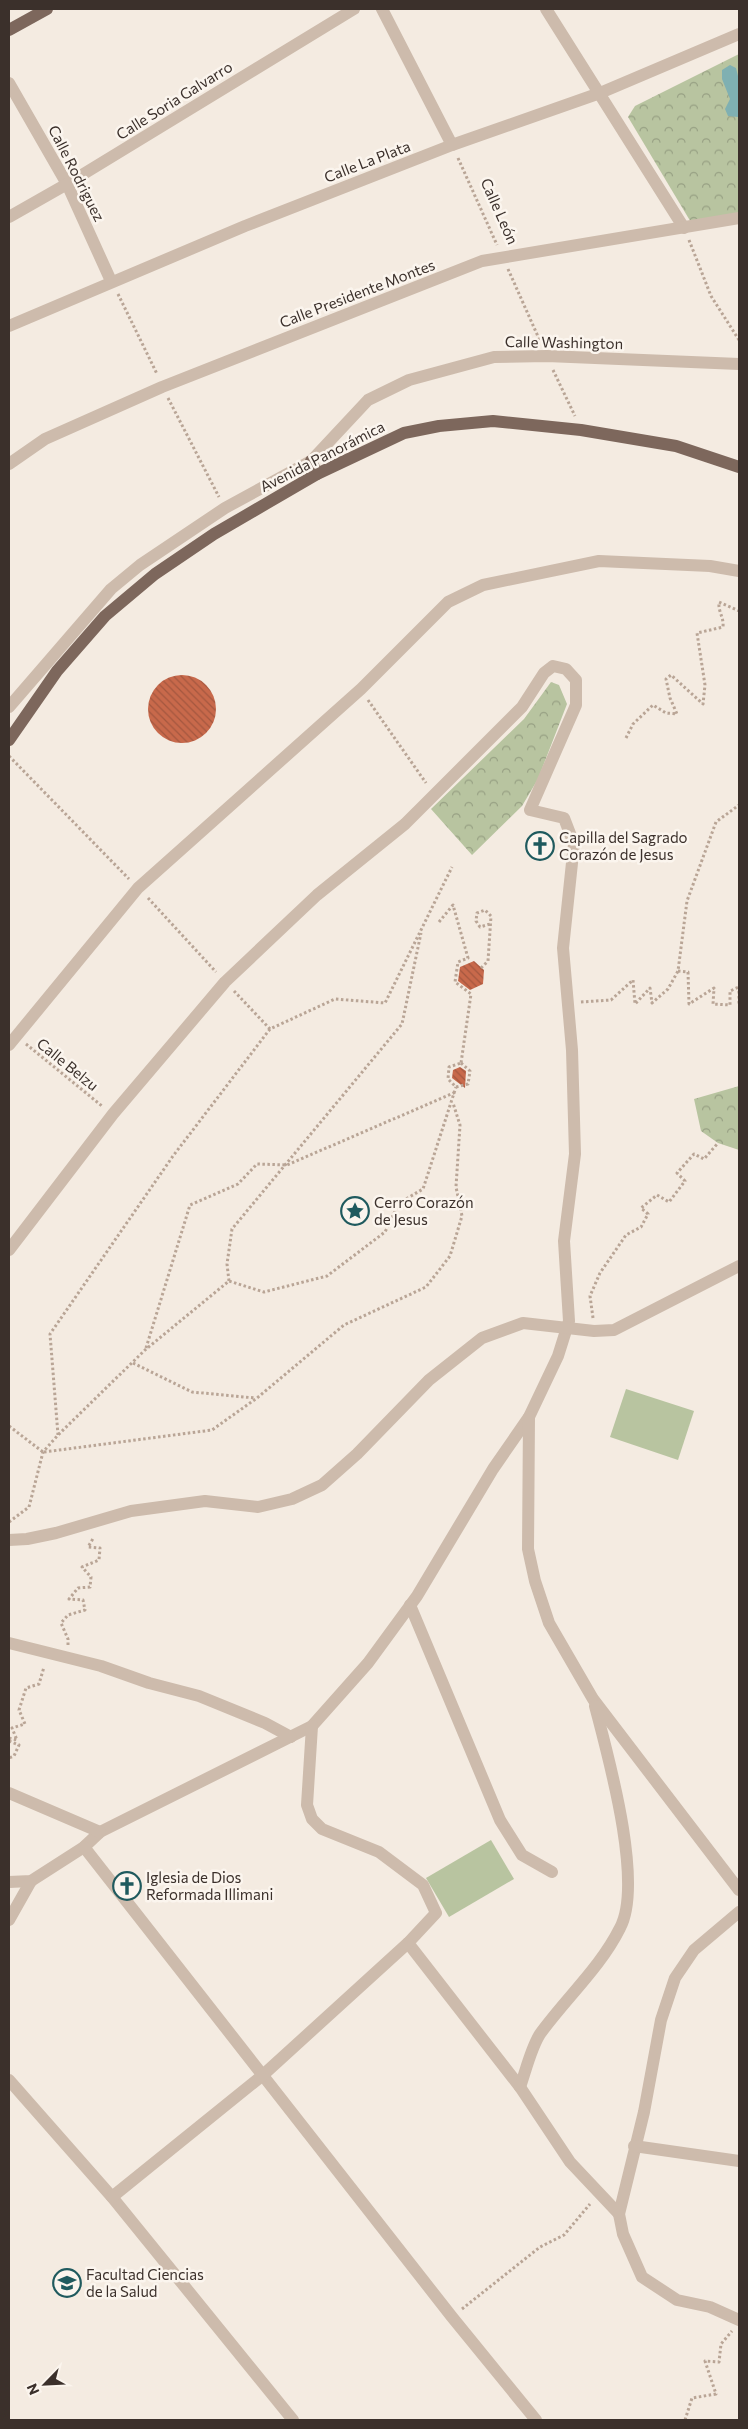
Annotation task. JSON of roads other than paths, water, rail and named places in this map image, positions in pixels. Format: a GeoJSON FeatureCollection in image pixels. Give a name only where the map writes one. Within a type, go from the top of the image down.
{"type":"FeatureCollection","features":[{"type":"Feature","properties":{"kind":"main road"},"geometry":{"type":"LineString","coordinates":[[9,30],[47,9]]}},
{"type":"Feature","properties":{"kind":"main road","name":"Avenida Panorámica"},"geometry":{"type":"LineString","coordinates":[[9,740],[57,671],[105,616],[155,574],[214,534],[317,474],[404,433],[439,426],[493,421],[581,430],[676,446],[739,467]]}},
{"type":"Feature","properties":{"kind":"main road"},"geometry":{"type":"LineString","coordinates":[[310,461],[317,474]]}},
{"type":"Feature","properties":{"kind":"street","name":"Calle Soria Galvarro"},"geometry":{"type":"LineString","coordinates":[[9,216],[67,184],[354,9]]}},
{"type":"Feature","properties":{"kind":"street"},"geometry":{"type":"LineString","coordinates":[[382,9],[452,145]]}},
{"type":"Feature","properties":{"kind":"street"},"geometry":{"type":"LineString","coordinates":[[546,9],[684,228]]}},
{"type":"Feature","properties":{"kind":"street","name":"Calle La Plata"},"geometry":{"type":"LineString","coordinates":[[9,326],[112,281],[452,145],[600,93],[739,34]]}},
{"type":"Feature","properties":{"kind":"street","name":"Calle Rodriguez"},"geometry":{"type":"LineString","coordinates":[[9,83],[67,184],[112,281]]}},
{"type":"Feature","properties":{"kind":"street","name":"Calle Presidente Montes"},"geometry":{"type":"LineString","coordinates":[[9,464],[45,440],[162,386],[482,261],[739,218]]}},
{"type":"Feature","properties":{"kind":"street","name":"Calle Washington"},"geometry":{"type":"LineString","coordinates":[[9,707],[95,606],[111,589],[140,564],[226,508],[310,461],[368,400],[409,380],[494,357],[547,356],[739,364]]}},
{"type":"Feature","properties":{"kind":"street"},"geometry":{"type":"LineString","coordinates":[[12,1041],[138,888],[361,689],[448,602],[483,585],[599,561],[710,566],[739,571]]}},
{"type":"Feature","properties":{"kind":"street"},"geometry":{"type":"LineString","coordinates":[[95,606],[105,616]]}},
{"type":"Feature","properties":{"kind":"street"},"geometry":{"type":"LineString","coordinates":[[9,1250],[113,1114],[225,982],[318,896],[406,824],[522,707],[544,672],[553,666],[566,669],[576,680],[576,705],[530,810],[564,818],[574,844],[563,948],[572,1050],[575,1154],[564,1240],[569,1321],[558,1356],[529,1417],[493,1469],[410,1605],[368,1663],[312,1726],[100,1832],[84,1847],[31,1881],[9,1920]]}},
{"type":"Feature","properties":{"kind":"street"},"geometry":{"type":"LineString","coordinates":[[9,1540],[27,1539],[131,1512],[204,1502],[258,1506],[292,1499],[322,1485],[357,1454],[429,1380],[482,1338],[523,1323],[594,1331],[614,1330],[739,1266]]}},
{"type":"Feature","properties":{"kind":"street"},"geometry":{"type":"LineString","coordinates":[[529,1417],[528,1549],[535,1581],[550,1623],[593,1699],[739,1890]]}},
{"type":"Feature","properties":{"kind":"street"},"geometry":{"type":"LineString","coordinates":[[410,1605],[500,1820],[522,1855],[552,1872]]}},
{"type":"Feature","properties":{"kind":"street"},"geometry":{"type":"LineString","coordinates":[[9,1643],[53,1653],[199,1696],[265,1723],[291,1737]]}},
{"type":"Feature","properties":{"kind":"street"},"geometry":{"type":"LineString","coordinates":[[520,2087],[539,2035],[587,1978],[621,1927],[630,1893],[626,1854],[612,1769],[593,1699]]}},
{"type":"Feature","properties":{"kind":"street"},"geometry":{"type":"LineString","coordinates":[[112,2196],[263,2076],[408,1943],[436,1913],[423,1885],[379,1852],[322,1829],[312,1818],[307,1805],[312,1726]]}},
{"type":"Feature","properties":{"kind":"street"},"geometry":{"type":"LineString","coordinates":[[9,1793],[100,1832]]}},
{"type":"Feature","properties":{"kind":"street"},"geometry":{"type":"LineString","coordinates":[[84,1847],[452,2317],[536,2420]]}},
{"type":"Feature","properties":{"kind":"street"},"geometry":{"type":"LineString","coordinates":[[9,1882],[31,1881]]}},
{"type":"Feature","properties":{"kind":"street"},"geometry":{"type":"LineString","coordinates":[[736,2326],[710,2306],[677,2300],[642,2277],[623,2234],[619,2214],[634,2146],[644,2112],[661,2020],[674,1978],[694,1950],[739,1912]]}},
{"type":"Feature","properties":{"kind":"street"},"geometry":{"type":"LineString","coordinates":[[408,1943],[520,2087],[570,2162],[619,2214]]}},
{"type":"Feature","properties":{"kind":"street"},"geometry":{"type":"LineString","coordinates":[[9,2080],[112,2196],[294,2420]]}},
{"type":"Feature","properties":{"kind":"street"},"geometry":{"type":"LineString","coordinates":[[634,2146],[739,2161]]}},
{"type":"Feature","properties":{"kind":"water"},"geometry":{"type":"Polygon","coordinates":[[[730,65],[736,68],[739,80],[738,117],[728,116],[725,109],[730,99],[722,79],[722,70],[730,65]]]}},
{"type":"Feature","properties":{"kind":"place","name":"Capilla del Sagrado Corazón de Jesus"},"geometry":{"type":"Point","coordinates":[540,846]}},
{"type":"Feature","properties":{"kind":"place","name":"Cerro Corazón de Jesus"},"geometry":{"type":"Point","coordinates":[355,1211]}},
{"type":"Feature","properties":{"kind":"place","name":"Iglesia de Dios Reformada Illimani"},"geometry":{"type":"Point","coordinates":[127,1886]}},
{"type":"Feature","properties":{"kind":"place","name":"Facultad Ciencias de la Salud"},"geometry":{"type":"Point","coordinates":[67,2283]}}]}
